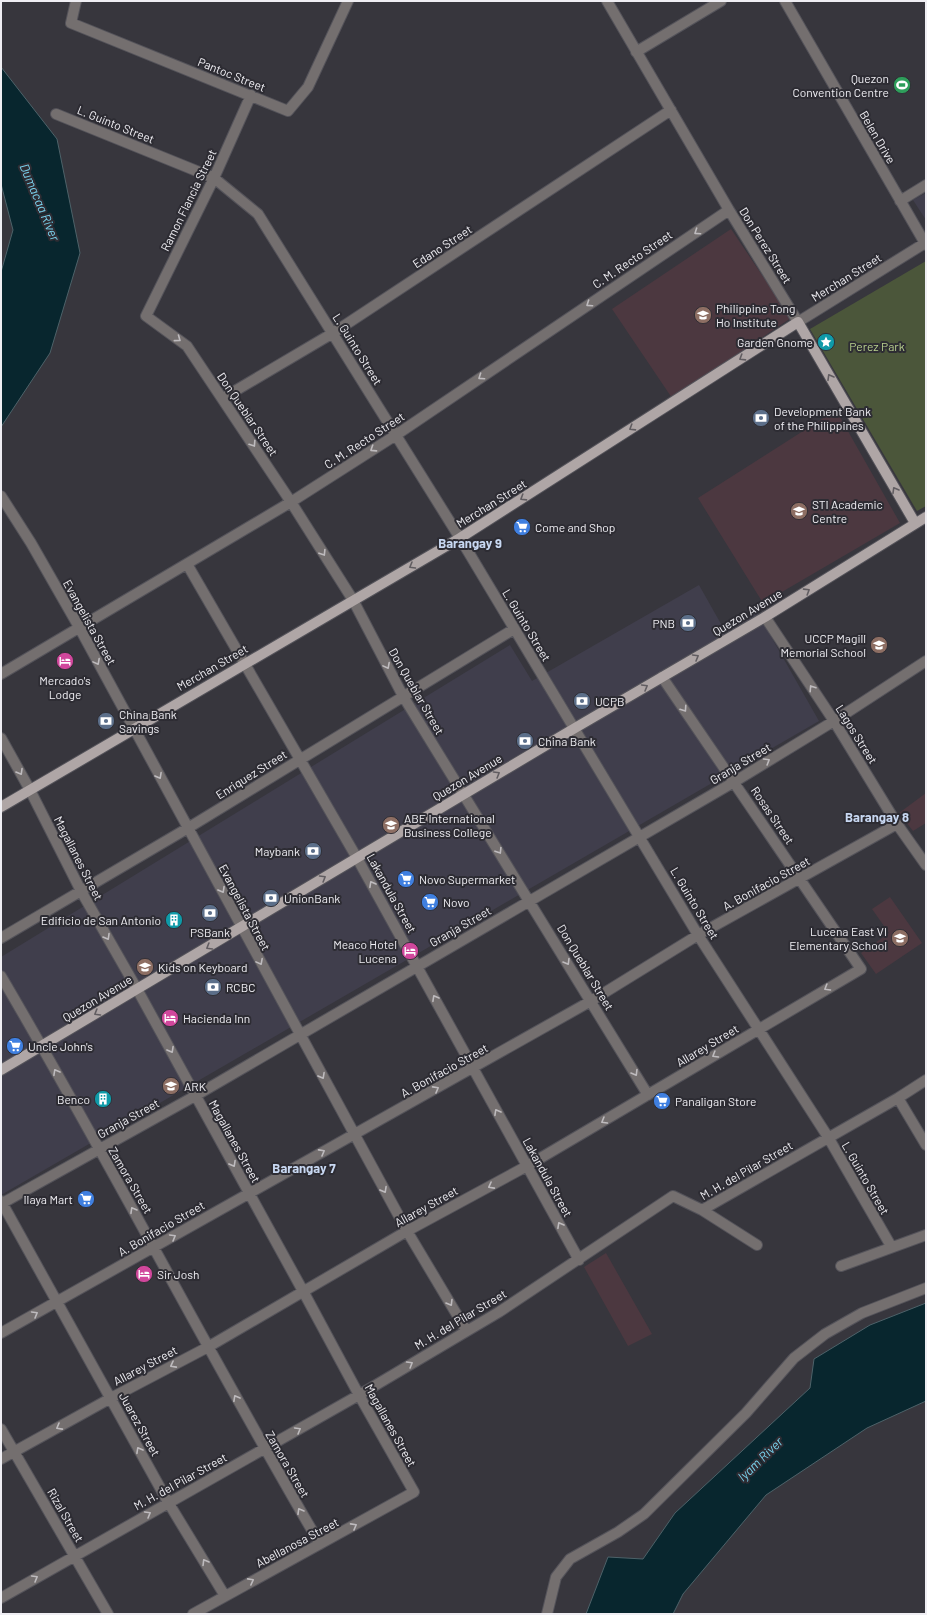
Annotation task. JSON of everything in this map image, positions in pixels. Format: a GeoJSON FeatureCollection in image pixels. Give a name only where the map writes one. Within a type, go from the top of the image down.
{"type":"FeatureCollection","features":[{"type":"Feature","properties":{"kind":"main road","name":"Don Perez Street"},"geometry":{"type":"LineString","coordinates":[[798,322],[915,523]]}},
{"type":"Feature","properties":{"kind":"main road","name":"Merchan Street"},"geometry":{"type":"LineString","coordinates":[[1,807],[133,728],[460,538],[798,322]]}},
{"type":"Feature","properties":{"kind":"main road","name":"Quezon Avenue"},"geometry":{"type":"LineString","coordinates":[[1,1070],[463,794],[765,617],[926,517]]}},
{"type":"Feature","properties":{"kind":"street","name":"Pantoc Street"},"geometry":{"type":"LineString","coordinates":[[76,1],[70,23],[288,111],[308,87],[348,1]]}},
{"type":"Feature","properties":{"kind":"street","name":"Don Perez Street"},"geometry":{"type":"LineString","coordinates":[[607,1],[729,210],[798,322]]}},
{"type":"Feature","properties":{"kind":"street"},"geometry":{"type":"LineString","coordinates":[[636,52],[721,1]]}},
{"type":"Feature","properties":{"kind":"street","name":"Belen Drive"},"geometry":{"type":"LineString","coordinates":[[785,1],[925,244]]}},
{"type":"Feature","properties":{"kind":"street","name":"Ramon Flancia Street"},"geometry":{"type":"LineString","coordinates":[[146,316],[214,178],[251,95]]}},
{"type":"Feature","properties":{"kind":"street","name":"Edano Street"},"geometry":{"type":"LineString","coordinates":[[222,398],[333,333],[671,110]]}},
{"type":"Feature","properties":{"kind":"street","name":"L. Guinto Street"},"geometry":{"type":"LineString","coordinates":[[56,114],[214,178],[258,214],[460,538],[698,935],[828,1138],[891,1246]]}},
{"type":"Feature","properties":{"kind":"street"},"geometry":{"type":"LineString","coordinates":[[900,201],[926,186]]}},
{"type":"Feature","properties":{"kind":"street","name":"C. M. Recto Street"},"geometry":{"type":"LineString","coordinates":[[1,674],[291,502],[396,435],[729,210]]}},
{"type":"Feature","properties":{"kind":"street","name":"Merchan Street"},"geometry":{"type":"LineString","coordinates":[[798,322],[925,244]]}},
{"type":"Feature","properties":{"kind":"street","name":"Don Queblar Street"},"geometry":{"type":"LineString","coordinates":[[146,316],[187,346],[291,502],[353,600],[403,696],[530,900],[648,1095]]}},
{"type":"Feature","properties":{"kind":"street","name":"Evangelista Street"},"geometry":{"type":"LineString","coordinates":[[1,496],[31,542],[79,627],[407,1231],[466,1330]]}},
{"type":"Feature","properties":{"kind":"street","name":"Lakandula Street"},"geometry":{"type":"LineString","coordinates":[[187,564],[357,858],[579,1260]]}},
{"type":"Feature","properties":{"kind":"street","name":"Lagos Street"},"geometry":{"type":"LineString","coordinates":[[765,617],[834,721],[897,824],[926,865]]}},
{"type":"Feature","properties":{"kind":"street","name":"Enriquez Street"},"geometry":{"type":"LineString","coordinates":[[1,938],[188,828],[514,629]]}},
{"type":"Feature","properties":{"kind":"street","name":"Granja Street"},"geometry":{"type":"LineString","coordinates":[[1,1202],[196,1096],[299,1034],[734,782],[834,721],[926,661]]}},
{"type":"Feature","properties":{"kind":"street","name":"Rosas Street"},"geometry":{"type":"LineString","coordinates":[[662,677],[861,969]]}},
{"type":"Feature","properties":{"kind":"street","name":"Magallanes Street"},"geometry":{"type":"LineString","coordinates":[[1,738],[30,790],[81,891],[137,989],[304,1291],[359,1395],[414,1492]]}},
{"type":"Feature","properties":{"kind":"street","name":"A. Bonifacio Street"},"geometry":{"type":"LineString","coordinates":[[1,1334],[591,1001],[698,935],[897,824]]}},
{"type":"Feature","properties":{"kind":"street","name":"Allarey Street"},"geometry":{"type":"LineString","coordinates":[[1,1459],[111,1398],[208,1347],[407,1231],[527,1166],[861,969]]}},
{"type":"Feature","properties":{"kind":"street","name":"Zamora Street"},"geometry":{"type":"LineString","coordinates":[[1,976],[42,1046],[98,1149],[154,1247],[264,1449],[320,1544]]}},
{"type":"Feature","properties":{"kind":"street","name":"M. H. del Pilar Street"},"geometry":{"type":"LineString","coordinates":[[1,1598],[359,1395],[466,1330],[499,1312],[673,1196],[702,1210],[898,1098],[926,1080]]}},
{"type":"Feature","properties":{"kind":"street"},"geometry":{"type":"LineString","coordinates":[[898,1098],[926,1145]]}},
{"type":"Feature","properties":{"kind":"street","name":"Juarez Street"},"geometry":{"type":"LineString","coordinates":[[1,1202],[58,1301],[168,1502],[225,1596]]}},
{"type":"Feature","properties":{"kind":"street"},"geometry":{"type":"LineString","coordinates":[[702,1210],[757,1245]]}},
{"type":"Feature","properties":{"kind":"street"},"geometry":{"type":"LineString","coordinates":[[841,1266],[891,1246],[926,1235]]}},
{"type":"Feature","properties":{"kind":"street"},"geometry":{"type":"LineString","coordinates":[[547,1614],[556,1577],[570,1559],[618,1532],[644,1514],[746,1413],[794,1358],[825,1334],[862,1313],[926,1288]]}},
{"type":"Feature","properties":{"kind":"street","name":"Rizal Street"},"geometry":{"type":"LineString","coordinates":[[1,1430],[108,1614]]}},
{"type":"Feature","properties":{"kind":"street","name":"Abellanosa Street"},"geometry":{"type":"LineString","coordinates":[[193,1614],[414,1492]]}},
{"type":"Feature","properties":{"kind":"shaded area"},"geometry":{"type":"Polygon","coordinates":[[[926,193],[926,220],[913,200],[926,193]]]}},
{"type":"Feature","properties":{"kind":"shaded area","name":"Philippine Tong Ho Institute"},"geometry":{"type":"Polygon","coordinates":[[[731,229],[791,318],[672,398],[612,309],[731,229]]]}},
{"type":"Feature","properties":{"kind":"shaded area","name":"STI Academic Centre"},"geometry":{"type":"Polygon","coordinates":[[[836,410],[900,523],[763,603],[698,498],[836,410]]]}},
{"type":"Feature","properties":{"kind":"shaded area"},"geometry":{"type":"Polygon","coordinates":[[[699,585],[725,631],[757,612],[819,721],[1,1195],[1,957],[510,645],[532,681],[699,585]]]}},
{"type":"Feature","properties":{"kind":"shaded area"},"geometry":{"type":"Polygon","coordinates":[[[926,793],[926,823],[913,831],[899,813],[926,793]]]}},
{"type":"Feature","properties":{"kind":"shaded area","name":"Lucena East VI Elementary School"},"geometry":{"type":"Polygon","coordinates":[[[890,897],[922,943],[876,974],[861,953],[889,933],[872,909],[890,897]]]}},
{"type":"Feature","properties":{"kind":"shaded area"},"geometry":{"type":"Polygon","coordinates":[[[606,1253],[652,1334],[628,1346],[584,1267],[606,1253]]]}},
{"type":"Feature","properties":{"kind":"green space","name":"Perez Park"},"geometry":{"type":"Polygon","coordinates":[[[926,261],[926,506],[917,511],[810,329],[926,261]]]}},
{"type":"Feature","properties":{"kind":"water","name":"Dumacaa River"},"geometry":{"type":"Polygon","coordinates":[[[1,67],[57,139],[80,253],[50,353],[1,427],[1,272],[13,230],[1,184],[1,67]]]}},
{"type":"Feature","properties":{"kind":"water","name":"Iyam River"},"geometry":{"type":"Polygon","coordinates":[[[926,1303],[926,1401],[867,1428],[766,1495],[683,1594],[673,1614],[586,1614],[608,1557],[643,1559],[675,1513],[810,1388],[814,1359],[870,1325],[926,1303]]]}},
{"type":"Feature","properties":{"kind":"place","name":"Quezon Convention Centre"},"geometry":{"type":"Point","coordinates":[902,85]}},
{"type":"Feature","properties":{"kind":"place","name":"Philippine Tong Ho Institute"},"geometry":{"type":"Point","coordinates":[703,315]}},
{"type":"Feature","properties":{"kind":"place","name":"Garden Gnome"},"geometry":{"type":"Point","coordinates":[826,342]}},
{"type":"Feature","properties":{"kind":"place","name":"Development Bank of the Philippines"},"geometry":{"type":"Point","coordinates":[761,418]}},
{"type":"Feature","properties":{"kind":"place","name":"STI Academic Centre"},"geometry":{"type":"Point","coordinates":[799,511]}},
{"type":"Feature","properties":{"kind":"place","name":"Come and Shop"},"geometry":{"type":"Point","coordinates":[522,527]}},
{"type":"Feature","properties":{"kind":"place","name":"PNB"},"geometry":{"type":"Point","coordinates":[688,623]}},
{"type":"Feature","properties":{"kind":"place","name":"UCCP Magill Memorial School"},"geometry":{"type":"Point","coordinates":[879,645]}},
{"type":"Feature","properties":{"kind":"place","name":"Mercado's Lodge"},"geometry":{"type":"Point","coordinates":[65,661]}},
{"type":"Feature","properties":{"kind":"place","name":"UCPB"},"geometry":{"type":"Point","coordinates":[582,701]}},
{"type":"Feature","properties":{"kind":"place","name":"China Bank Savings"},"geometry":{"type":"Point","coordinates":[106,721]}},
{"type":"Feature","properties":{"kind":"place","name":"China Bank"},"geometry":{"type":"Point","coordinates":[525,741]}},
{"type":"Feature","properties":{"kind":"place","name":"ABE International Business College"},"geometry":{"type":"Point","coordinates":[391,825]}},
{"type":"Feature","properties":{"kind":"place","name":"Maybank"},"geometry":{"type":"Point","coordinates":[313,851]}},
{"type":"Feature","properties":{"kind":"place","name":"Novo Supermarket"},"geometry":{"type":"Point","coordinates":[406,879]}},
{"type":"Feature","properties":{"kind":"place","name":"UnionBank"},"geometry":{"type":"Point","coordinates":[271,898]}},
{"type":"Feature","properties":{"kind":"place","name":"Novo"},"geometry":{"type":"Point","coordinates":[430,902]}},
{"type":"Feature","properties":{"kind":"place","name":"PSBank"},"geometry":{"type":"Point","coordinates":[210,913]}},
{"type":"Feature","properties":{"kind":"place","name":"Edificio de San Antonio"},"geometry":{"type":"Point","coordinates":[174,920]}},
{"type":"Feature","properties":{"kind":"place","name":"Lucena East VI Elementary School"},"geometry":{"type":"Point","coordinates":[900,938]}},
{"type":"Feature","properties":{"kind":"place","name":"Meaco Hotel Lucena"},"geometry":{"type":"Point","coordinates":[410,951]}},
{"type":"Feature","properties":{"kind":"place","name":"Kids on Keyboard"},"geometry":{"type":"Point","coordinates":[145,967]}},
{"type":"Feature","properties":{"kind":"place","name":"RCBC"},"geometry":{"type":"Point","coordinates":[213,987]}},
{"type":"Feature","properties":{"kind":"place","name":"Hacienda Inn"},"geometry":{"type":"Point","coordinates":[170,1018]}},
{"type":"Feature","properties":{"kind":"place","name":"Uncle John's"},"geometry":{"type":"Point","coordinates":[15,1046]}},
{"type":"Feature","properties":{"kind":"place","name":"ARK"},"geometry":{"type":"Point","coordinates":[171,1086]}},
{"type":"Feature","properties":{"kind":"place","name":"Benco"},"geometry":{"type":"Point","coordinates":[103,1099]}},
{"type":"Feature","properties":{"kind":"place","name":"Panaligan Store"},"geometry":{"type":"Point","coordinates":[662,1101]}},
{"type":"Feature","properties":{"kind":"place","name":"Ilaya Mart"},"geometry":{"type":"Point","coordinates":[86,1199]}},
{"type":"Feature","properties":{"kind":"place","name":"Sir Josh"},"geometry":{"type":"Point","coordinates":[144,1274]}},
{"type":"Feature","properties":{"kind":"district","name":"Barangay 9"},"geometry":{"type":"Point","coordinates":[470,543]}},
{"type":"Feature","properties":{"kind":"district","name":"Barangay 8"},"geometry":{"type":"Point","coordinates":[877,817]}},
{"type":"Feature","properties":{"kind":"district","name":"Barangay 7"},"geometry":{"type":"Point","coordinates":[304,1168]}}]}
